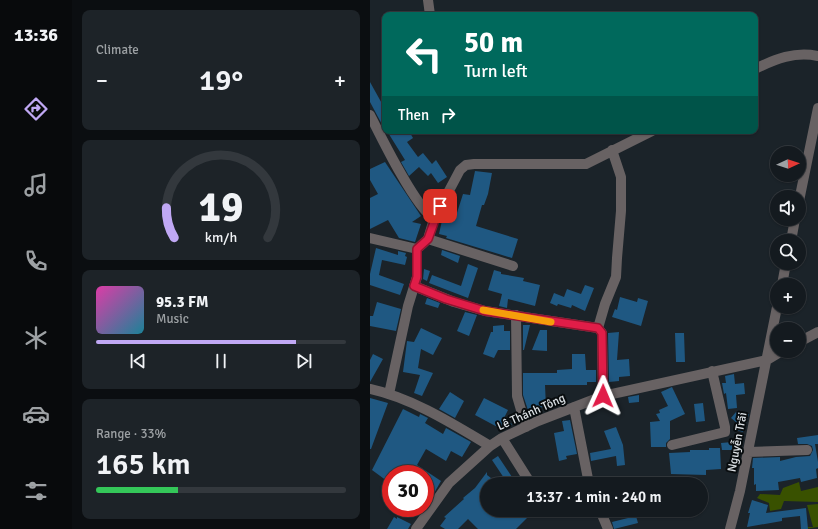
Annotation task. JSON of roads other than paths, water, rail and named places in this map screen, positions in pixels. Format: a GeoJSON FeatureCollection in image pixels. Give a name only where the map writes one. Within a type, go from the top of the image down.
{"type":"FeatureCollection","features":[{"type":"Feature","properties":{"kind":"street"},"geometry":{"type":"LineString","coordinates":[[428,0],[430,12]]}},
{"type":"Feature","properties":{"kind":"street"},"geometry":{"type":"LineString","coordinates":[[758,68],[784,57],[798,54],[818,56]]}},
{"type":"Feature","properties":{"kind":"street"},"geometry":{"type":"LineString","coordinates":[[801,190],[818,108]]}},
{"type":"Feature","properties":{"kind":"street"},"geometry":{"type":"LineString","coordinates":[[370,115],[399,171],[418,201],[434,219]]}},
{"type":"Feature","properties":{"kind":"street"},"geometry":{"type":"LineString","coordinates":[[389,394],[408,306],[417,277],[417,249],[428,239],[434,219],[460,170],[466,165],[474,164],[586,164],[646,134]]}},
{"type":"Feature","properties":{"kind":"street"},"geometry":{"type":"LineString","coordinates":[[598,328],[604,304],[616,277],[621,211],[621,177],[612,150]]}},
{"type":"Feature","properties":{"kind":"street"},"geometry":{"type":"LineString","coordinates":[[370,238],[417,249]]}},
{"type":"Feature","properties":{"kind":"street"},"geometry":{"type":"LineString","coordinates":[[428,239],[513,266]]}},
{"type":"Feature","properties":{"kind":"street"},"geometry":{"type":"LineString","coordinates":[[414,286],[469,306],[492,312],[598,328],[602,333],[603,396]]}},
{"type":"Feature","properties":{"kind":"street","name":"Nguyễn Trãi"},"geometry":{"type":"LineString","coordinates":[[730,529],[748,452],[776,314]]}},
{"type":"Feature","properties":{"kind":"street"},"geometry":{"type":"LineString","coordinates":[[516,315],[516,396],[526,427]]}},
{"type":"Feature","properties":{"kind":"street"},"geometry":{"type":"LineString","coordinates":[[806,338],[818,332]]}},
{"type":"Feature","properties":{"kind":"street","name":"Lê Thánh Tông"},"geometry":{"type":"LineString","coordinates":[[416,529],[450,483],[490,446],[502,438],[603,396],[767,360],[770,358]]}},
{"type":"Feature","properties":{"kind":"street"},"geometry":{"type":"LineString","coordinates":[[672,445],[725,432],[712,371]]}},
{"type":"Feature","properties":{"kind":"street"},"geometry":{"type":"LineString","coordinates":[[370,389],[389,394],[448,421],[490,446]]}},
{"type":"Feature","properties":{"kind":"street"},"geometry":{"type":"LineString","coordinates":[[574,407],[588,477]]}},
{"type":"Feature","properties":{"kind":"street"},"geometry":{"type":"LineString","coordinates":[[502,438],[527,477]]}},
{"type":"Feature","properties":{"kind":"street"},"geometry":{"type":"LineString","coordinates":[[748,452],[807,450]]}},
{"type":"Feature","properties":{"kind":"street"},"geometry":{"type":"LineString","coordinates":[[603,517],[608,529]]}}]}
